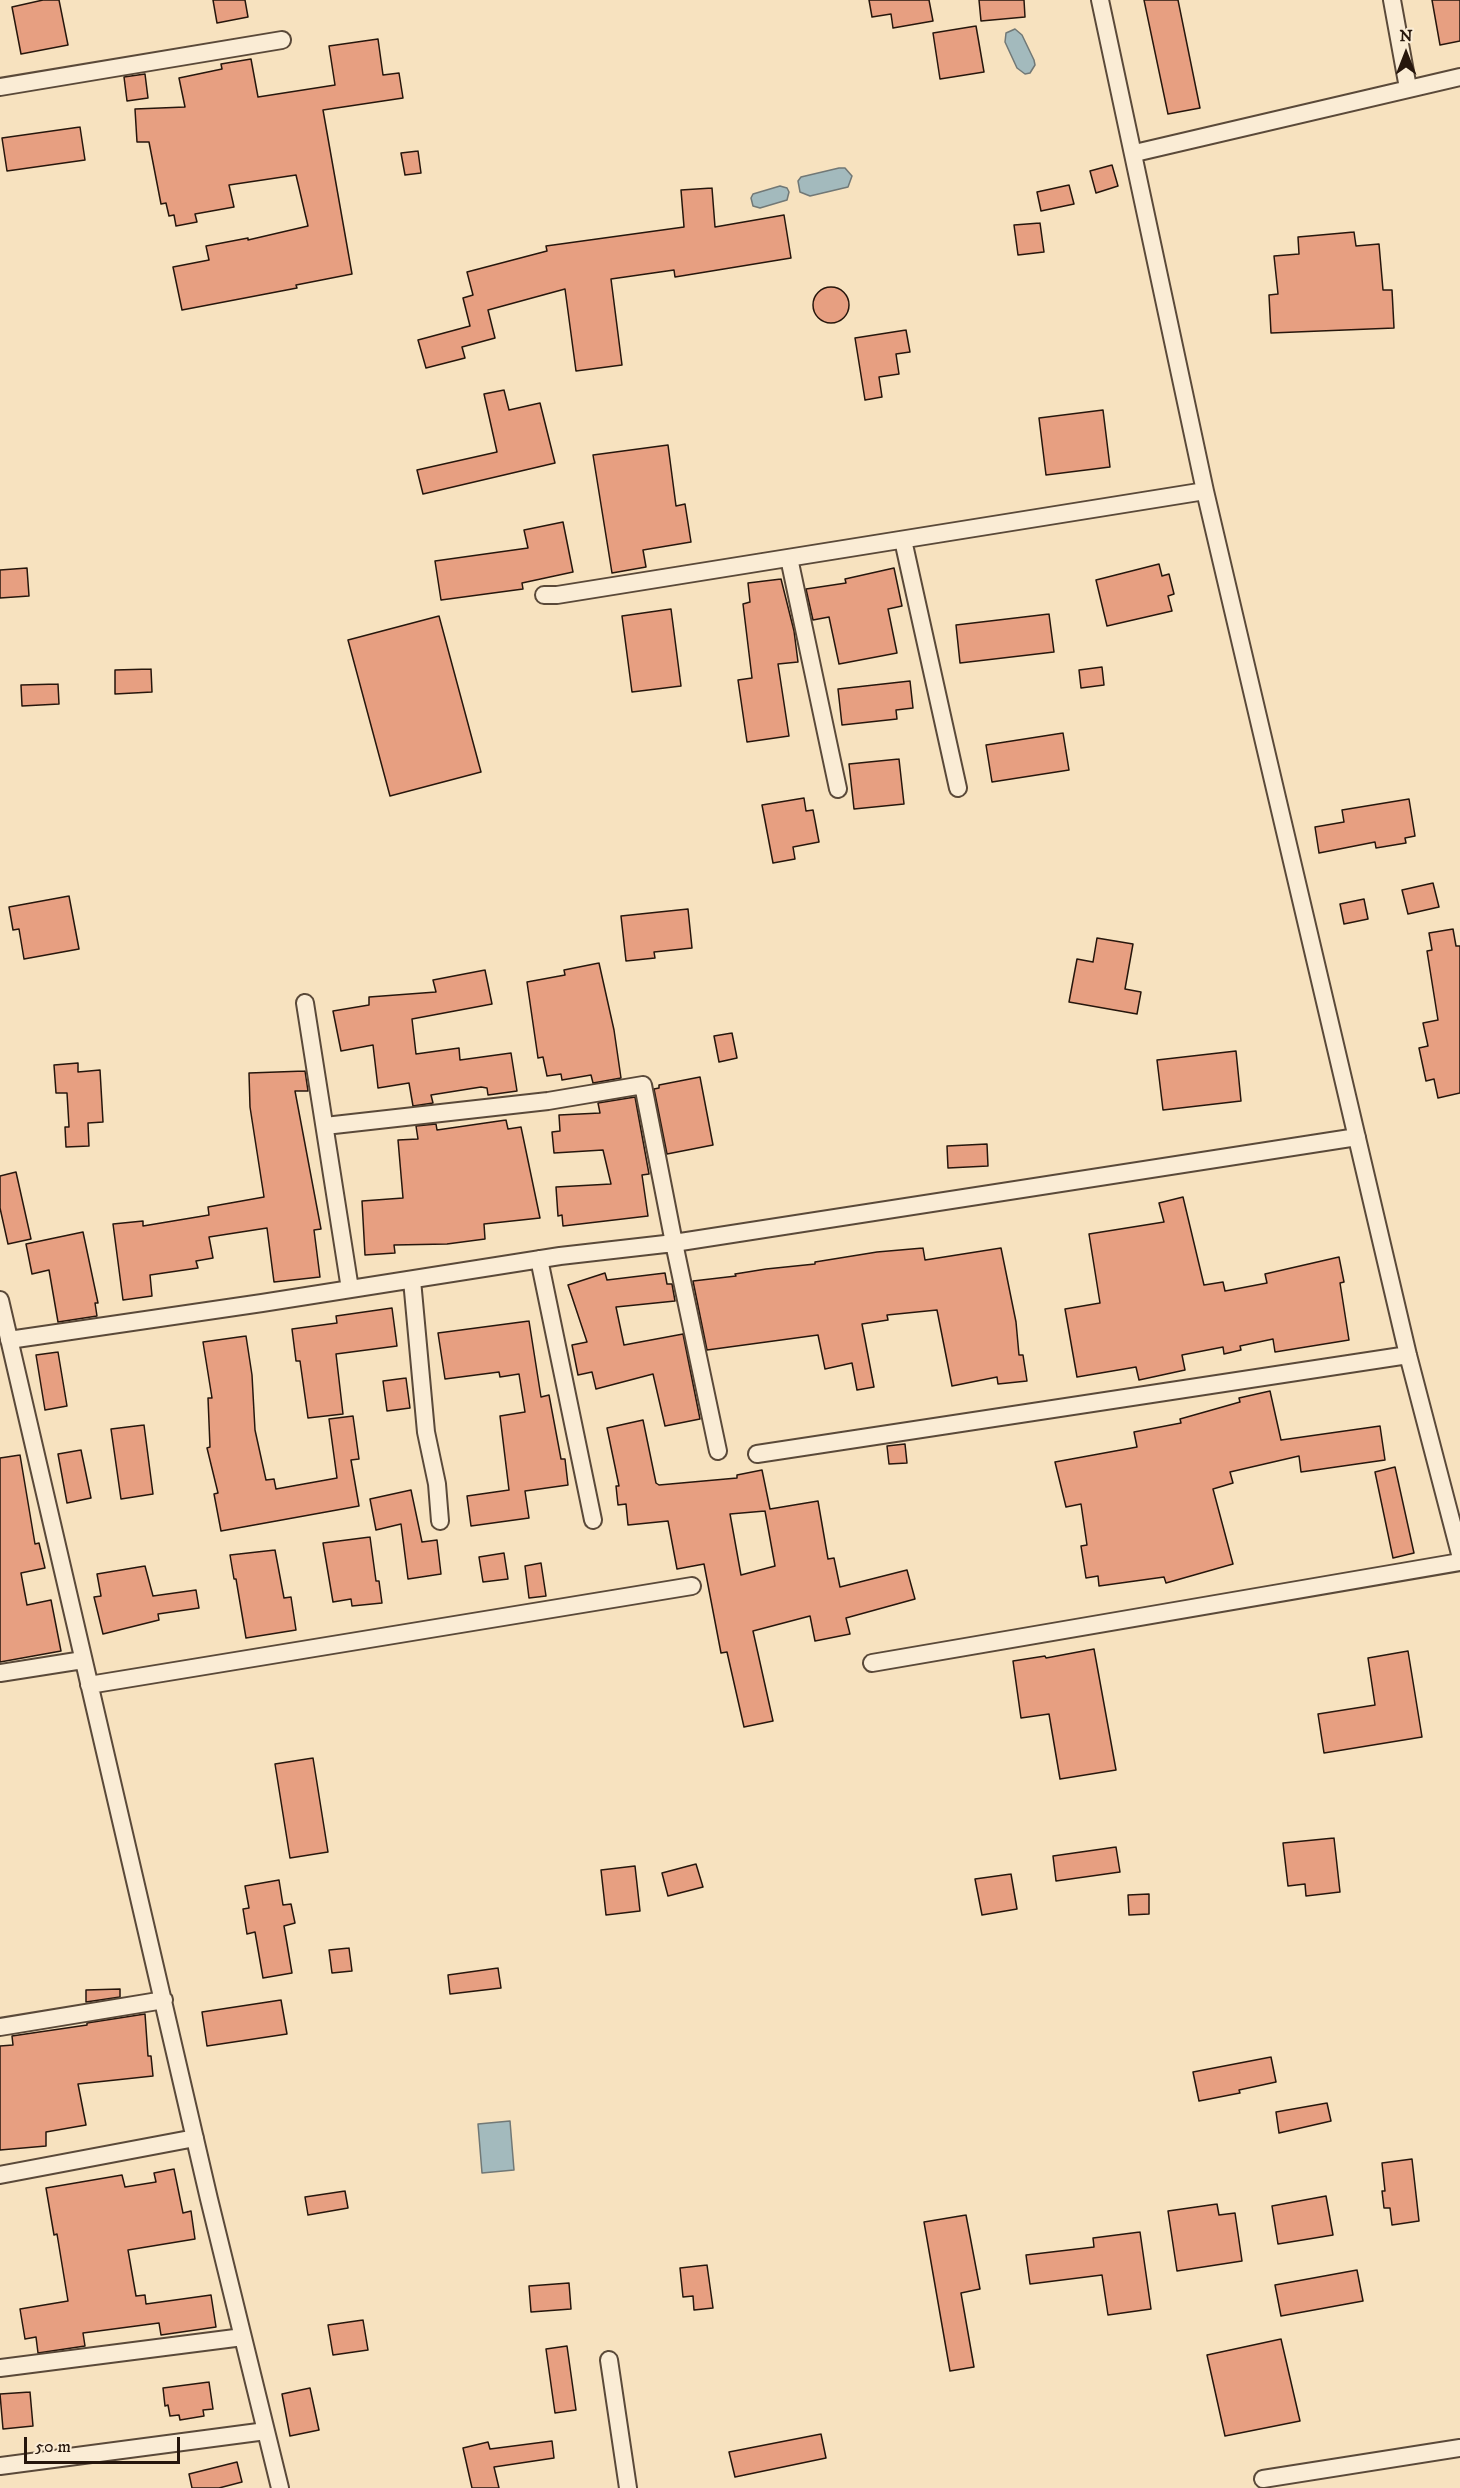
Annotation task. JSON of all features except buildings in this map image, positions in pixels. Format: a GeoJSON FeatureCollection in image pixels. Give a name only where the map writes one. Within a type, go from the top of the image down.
{"type":"FeatureCollection","features":[{"type":"Feature","properties":{"kind":"street"},"geometry":{"type":"LineString","coordinates":[[1100,0],[1135,153],[1205,491],[1408,1355],[1460,1554]]}},
{"type":"Feature","properties":{"kind":"street"},"geometry":{"type":"LineString","coordinates":[[1392,0],[1408,88]]}},
{"type":"Feature","properties":{"kind":"street"},"geometry":{"type":"LineString","coordinates":[[0,87],[282,40]]}},
{"type":"Feature","properties":{"kind":"street"},"geometry":{"type":"LineString","coordinates":[[1135,153],[1460,77]]}},
{"type":"Feature","properties":{"kind":"street"},"geometry":{"type":"LineString","coordinates":[[544,594],[789,558],[1205,491]]}},
{"type":"Feature","properties":{"kind":"street"},"geometry":{"type":"LineString","coordinates":[[903,540],[958,788]]}},
{"type":"Feature","properties":{"kind":"street"},"geometry":{"type":"LineString","coordinates":[[789,558],[838,789]]}},
{"type":"Feature","properties":{"kind":"street"},"geometry":{"type":"LineString","coordinates":[[305,1003],[350,1289]]}},
{"type":"Feature","properties":{"kind":"street"},"geometry":{"type":"LineString","coordinates":[[325,1126],[548,1101],[644,1085],[674,1243],[718,1451]]}},
{"type":"Feature","properties":{"kind":"street"},"geometry":{"type":"LineString","coordinates":[[9,1340],[107,1327],[539,1259],[674,1243],[1357,1137]]}},
{"type":"Feature","properties":{"kind":"street"},"geometry":{"type":"LineString","coordinates":[[539,1259],[593,1520]]}},
{"type":"Feature","properties":{"kind":"street"},"geometry":{"type":"LineString","coordinates":[[412,1280],[426,1432],[437,1484],[440,1521]]}},
{"type":"Feature","properties":{"kind":"street"},"geometry":{"type":"LineString","coordinates":[[0,1300],[82,1660],[280,2488]]}},
{"type":"Feature","properties":{"kind":"street"},"geometry":{"type":"LineString","coordinates":[[757,1454],[1408,1355]]}},
{"type":"Feature","properties":{"kind":"street"},"geometry":{"type":"LineString","coordinates":[[872,1664],[1460,1562]]}},
{"type":"Feature","properties":{"kind":"street"},"geometry":{"type":"LineString","coordinates":[[89,1685],[692,1586]]}},
{"type":"Feature","properties":{"kind":"street"},"geometry":{"type":"LineString","coordinates":[[0,1673],[82,1660]]}},
{"type":"Feature","properties":{"kind":"street"},"geometry":{"type":"LineString","coordinates":[[0,2027],[164,2000]]}},
{"type":"Feature","properties":{"kind":"street"},"geometry":{"type":"LineString","coordinates":[[0,2175],[195,2138]]}},
{"type":"Feature","properties":{"kind":"street"},"geometry":{"type":"LineString","coordinates":[[0,2368],[243,2337]]}},
{"type":"Feature","properties":{"kind":"street"},"geometry":{"type":"LineString","coordinates":[[609,2360],[627,2488]]}},
{"type":"Feature","properties":{"kind":"street"},"geometry":{"type":"LineString","coordinates":[[0,2466],[266,2431]]}},
{"type":"Feature","properties":{"kind":"street"},"geometry":{"type":"LineString","coordinates":[[1263,2479],[1460,2448]]}},
{"type":"Feature","properties":{"kind":"water"},"geometry":{"type":"Polygon","coordinates":[[[1015,29],[1022,35],[1034,60],[1035,65],[1030,73],[1025,74],[1017,68],[1005,42],[1006,33],[1015,29]]]}},
{"type":"Feature","properties":{"kind":"water"},"geometry":{"type":"Polygon","coordinates":[[[845,168],[852,176],[848,187],[810,196],[800,192],[798,181],[801,177],[845,168]]]}},
{"type":"Feature","properties":{"kind":"water"},"geometry":{"type":"Polygon","coordinates":[[[780,186],[787,188],[789,192],[787,200],[760,208],[753,206],[751,198],[753,194],[780,186]]]}},
{"type":"Feature","properties":{"kind":"water"},"geometry":{"type":"Polygon","coordinates":[[[510,2121],[514,2170],[482,2173],[478,2124],[510,2121]]]}}]}
